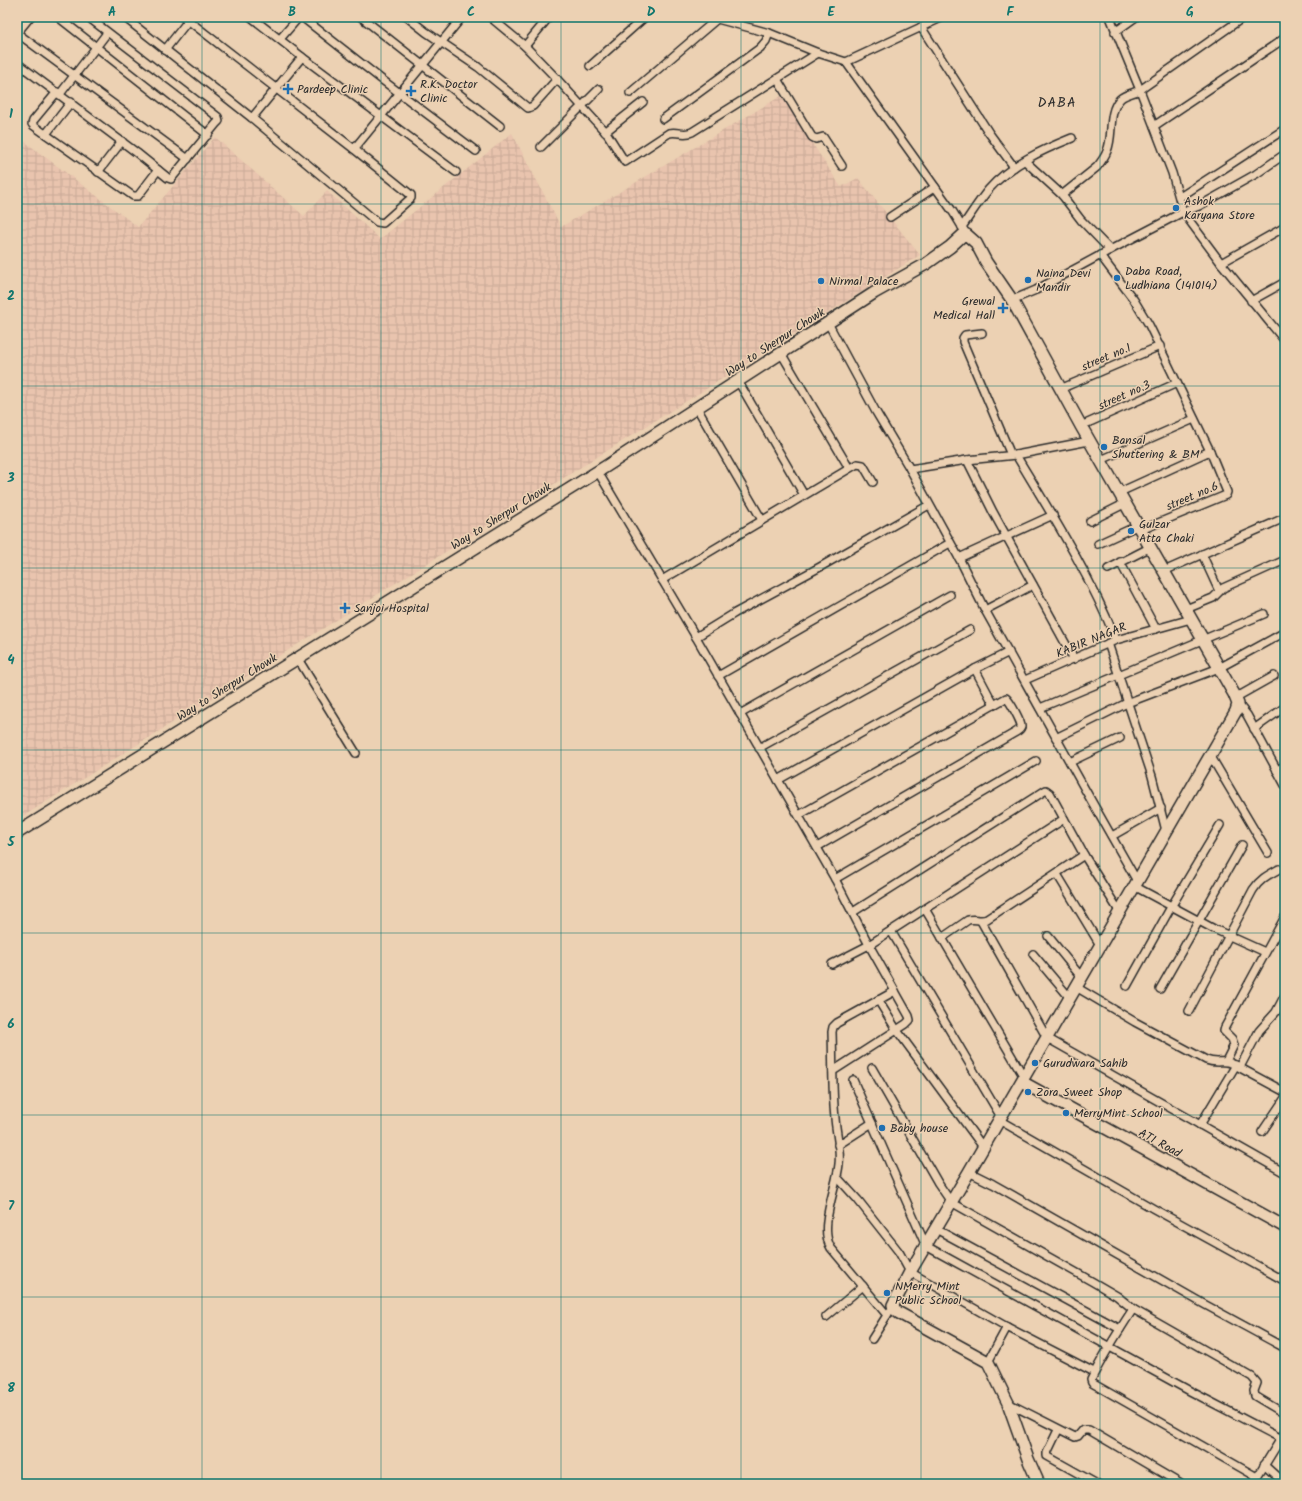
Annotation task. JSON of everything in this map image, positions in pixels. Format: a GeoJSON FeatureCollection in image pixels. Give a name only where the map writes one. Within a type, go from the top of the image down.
{"type":"FeatureCollection","features":[{"type":"Feature","properties":{"kind":"street"},"geometry":{"type":"LineString","coordinates":[[30,17],[17,33],[188,159]]}},
{"type":"Feature","properties":{"kind":"street"},"geometry":{"type":"LineString","coordinates":[[58,17],[208,135]]}},
{"type":"Feature","properties":{"kind":"street"},"geometry":{"type":"LineString","coordinates":[[17,63],[71,102],[168,178],[172,179],[219,120],[217,115],[107,33],[88,17]]}},
{"type":"Feature","properties":{"kind":"street"},"geometry":{"type":"LineString","coordinates":[[124,17],[165,50],[252,118],[377,222],[383,223],[411,198],[412,196],[354,149],[188,18],[165,50]]}},
{"type":"Feature","properties":{"kind":"street"},"geometry":{"type":"LineString","coordinates":[[251,17],[456,172]]}},
{"type":"Feature","properties":{"kind":"street"},"geometry":{"type":"LineString","coordinates":[[280,39],[301,17],[399,93],[476,150]]}},
{"type":"Feature","properties":{"kind":"street"},"geometry":{"type":"LineString","coordinates":[[360,17],[500,126]]}},
{"type":"Feature","properties":{"kind":"street"},"geometry":{"type":"LineString","coordinates":[[407,17],[478,68],[528,108],[533,106],[557,79]]}},
{"type":"Feature","properties":{"kind":"street"},"geometry":{"type":"LineString","coordinates":[[354,149],[462,17]]}},
{"type":"Feature","properties":{"kind":"street"},"geometry":{"type":"LineString","coordinates":[[490,17],[525,46],[557,79],[605,132],[625,162],[669,134],[676,132],[686,134],[692,132],[818,53]]}},
{"type":"Feature","properties":{"kind":"street"},"geometry":{"type":"LineString","coordinates":[[525,46],[549,17]]}},
{"type":"Feature","properties":{"kind":"street"},"geometry":{"type":"LineString","coordinates":[[590,66],[645,17]]}},
{"type":"Feature","properties":{"kind":"street"},"geometry":{"type":"LineString","coordinates":[[846,62],[935,19],[943,17]]}},
{"type":"Feature","properties":{"kind":"street"},"geometry":{"type":"LineString","coordinates":[[1110,17],[1154,126],[1180,197],[1183,212],[1220,263],[1285,341]]}},
{"type":"Feature","properties":{"kind":"street"},"geometry":{"type":"LineString","coordinates":[[1115,32],[1136,17]]}},
{"type":"Feature","properties":{"kind":"street"},"geometry":{"type":"LineString","coordinates":[[1062,195],[1101,162],[1108,150],[1113,113],[1117,104],[1125,96],[1140,90],[1244,17]]}},
{"type":"Feature","properties":{"kind":"street"},"geometry":{"type":"LineString","coordinates":[[630,93],[714,18],[769,33],[818,53],[846,62],[935,187],[964,231],[976,244],[986,262],[1012,300],[1060,389],[1140,527],[1236,701],[1247,715],[1285,785]]}},
{"type":"Feature","properties":{"kind":"street"},"geometry":{"type":"LineString","coordinates":[[921,27],[986,128],[1014,167]]}},
{"type":"Feature","properties":{"kind":"street"},"geometry":{"type":"LineString","coordinates":[[107,33],[74,75],[32,122],[34,126],[135,197],[138,196],[158,170]]}},
{"type":"Feature","properties":{"kind":"street"},"geometry":{"type":"LineString","coordinates":[[663,119],[760,48],[766,41],[769,33]]}},
{"type":"Feature","properties":{"kind":"street"},"geometry":{"type":"LineString","coordinates":[[1154,126],[1285,38]]}},
{"type":"Feature","properties":{"kind":"street"},"geometry":{"type":"LineString","coordinates":[[252,118],[302,57]]}},
{"type":"Feature","properties":{"kind":"street"},"geometry":{"type":"LineString","coordinates":[[777,79],[812,137],[816,139],[823,138],[842,166]]}},
{"type":"Feature","properties":{"kind":"street"},"geometry":{"type":"LineString","coordinates":[[541,147],[599,89]]}},
{"type":"Feature","properties":{"kind":"street"},"geometry":{"type":"LineString","coordinates":[[46,134],[71,102]]}},
{"type":"Feature","properties":{"kind":"street"},"geometry":{"type":"LineString","coordinates":[[605,132],[643,102]]}},
{"type":"Feature","properties":{"kind":"street"},"geometry":{"type":"LineString","coordinates":[[1180,197],[1285,129]]}},
{"type":"Feature","properties":{"kind":"street"},"geometry":{"type":"LineString","coordinates":[[964,231],[990,189],[1014,167],[1049,148],[1072,138]]}},
{"type":"Feature","properties":{"kind":"street"},"geometry":{"type":"LineString","coordinates":[[98,172],[122,141]]}},
{"type":"Feature","properties":{"kind":"street"},"geometry":{"type":"LineString","coordinates":[[1012,300],[1036,290],[1100,255],[1183,212],[1198,206],[1256,174],[1285,154]]}},
{"type":"Feature","properties":{"kind":"street"},"geometry":{"type":"LineString","coordinates":[[1025,161],[1062,195],[1081,220],[1110,250]]}},
{"type":"Feature","properties":{"kind":"street"},"geometry":{"type":"LineString","coordinates":[[890,217],[935,187]]}},
{"type":"Feature","properties":{"kind":"street"},"geometry":{"type":"LineString","coordinates":[[1220,263],[1285,227]]}},
{"type":"Feature","properties":{"kind":"street","name":"Way to Sherpur Chowk"},"geometry":{"type":"LineString","coordinates":[[17,833],[598,472],[874,293],[926,264],[950,247],[963,235],[964,231]]}},
{"type":"Feature","properties":{"kind":"street"},"geometry":{"type":"LineString","coordinates":[[1100,255],[1134,300],[1160,346],[1210,451],[1120,492]]}},
{"type":"Feature","properties":{"kind":"street"},"geometry":{"type":"LineString","coordinates":[[1251,301],[1285,282]]}},
{"type":"Feature","properties":{"kind":"street"},"geometry":{"type":"LineString","coordinates":[[828,323],[876,412],[910,469],[959,558],[985,610],[1112,836],[1136,883],[1171,907],[1265,952]]}},
{"type":"Feature","properties":{"kind":"street"},"geometry":{"type":"LineString","coordinates":[[982,333],[965,335],[962,338],[963,342],[1014,455],[1053,515],[1097,595],[1116,640]]}},
{"type":"Feature","properties":{"kind":"street","name":"street no.1"},"geometry":{"type":"LineString","coordinates":[[1060,389],[1160,346]]}},
{"type":"Feature","properties":{"kind":"street"},"geometry":{"type":"LineString","coordinates":[[781,353],[849,468]]}},
{"type":"Feature","properties":{"kind":"street"},"geometry":{"type":"LineString","coordinates":[[738,381],[804,495]]}},
{"type":"Feature","properties":{"kind":"street","name":"street no.3"},"geometry":{"type":"LineString","coordinates":[[1081,426],[1177,383]]}},
{"type":"Feature","properties":{"kind":"street"},"geometry":{"type":"LineString","coordinates":[[698,408],[762,520]]}},
{"type":"Feature","properties":{"kind":"street"},"geometry":{"type":"LineString","coordinates":[[1101,460],[1194,419]]}},
{"type":"Feature","properties":{"kind":"street"},"geometry":{"type":"LineString","coordinates":[[910,469],[967,460],[1014,455],[1089,440]]}},
{"type":"Feature","properties":{"kind":"street","name":"street no.6"},"geometry":{"type":"LineString","coordinates":[[1140,527],[1226,495],[1227,491],[1210,451]]}},
{"type":"Feature","properties":{"kind":"street"},"geometry":{"type":"LineString","coordinates":[[967,460],[993,512],[1074,658]]}},
{"type":"Feature","properties":{"kind":"street"},"geometry":{"type":"LineString","coordinates":[[662,580],[857,464],[863,465],[873,482]]}},
{"type":"Feature","properties":{"kind":"street"},"geometry":{"type":"LineString","coordinates":[[598,472],[799,815],[910,1018],[908,1022],[833,1071]]}},
{"type":"Feature","properties":{"kind":"street"},"geometry":{"type":"LineString","coordinates":[[1090,521],[1126,503]]}},
{"type":"Feature","properties":{"kind":"street"},"geometry":{"type":"LineString","coordinates":[[696,637],[735,613],[820,567],[929,504]]}},
{"type":"Feature","properties":{"kind":"street"},"geometry":{"type":"LineString","coordinates":[[959,558],[1053,515]]}},
{"type":"Feature","properties":{"kind":"street"},"geometry":{"type":"LineString","coordinates":[[1164,571],[1285,519]]}},
{"type":"Feature","properties":{"kind":"street"},"geometry":{"type":"LineString","coordinates":[[1098,544],[1140,527]]}},
{"type":"Feature","properties":{"kind":"street"},"geometry":{"type":"LineString","coordinates":[[718,676],[950,543]]}},
{"type":"Feature","properties":{"kind":"street"},"geometry":{"type":"LineString","coordinates":[[1108,569],[1151,547]]}},
{"type":"Feature","properties":{"kind":"street"},"geometry":{"type":"LineString","coordinates":[[1202,554],[1219,591]]}},
{"type":"Feature","properties":{"kind":"street"},"geometry":{"type":"LineString","coordinates":[[1186,609],[1209,600],[1223,588],[1285,560]]}},
{"type":"Feature","properties":{"kind":"street"},"geometry":{"type":"LineString","coordinates":[[1120,562],[1156,629]]}},
{"type":"Feature","properties":{"kind":"street"},"geometry":{"type":"LineString","coordinates":[[985,610],[1033,585]]}},
{"type":"Feature","properties":{"kind":"street"},"geometry":{"type":"LineString","coordinates":[[740,714],[950,595]]}},
{"type":"Feature","properties":{"kind":"street"},"geometry":{"type":"LineString","coordinates":[[1040,708],[1264,614]]}},
{"type":"Feature","properties":{"kind":"street","name":"KABIR NAGAR"},"geometry":{"type":"LineString","coordinates":[[1025,680],[1116,640],[1191,619]]}},
{"type":"Feature","properties":{"kind":"street"},"geometry":{"type":"LineString","coordinates":[[759,748],[970,630]]}},
{"type":"Feature","properties":{"kind":"street"},"geometry":{"type":"LineString","coordinates":[[1056,738],[1127,703],[1219,668],[1285,632]]}},
{"type":"Feature","properties":{"kind":"street"},"geometry":{"type":"LineString","coordinates":[[1108,643],[1161,808],[1166,831]]}},
{"type":"Feature","properties":{"kind":"street"},"geometry":{"type":"LineString","coordinates":[[778,780],[975,669],[1009,652]]}},
{"type":"Feature","properties":{"kind":"street"},"geometry":{"type":"LineString","coordinates":[[298,659],[356,753]]}},
{"type":"Feature","properties":{"kind":"street"},"geometry":{"type":"LineString","coordinates":[[975,669],[994,705]]}},
{"type":"Feature","properties":{"kind":"street"},"geometry":{"type":"LineString","coordinates":[[1236,701],[1274,676]]}},
{"type":"Feature","properties":{"kind":"street"},"geometry":{"type":"LineString","coordinates":[[799,815],[1006,698],[1009,699],[1021,724],[1019,730],[817,847]]}},
{"type":"Feature","properties":{"kind":"street"},"geometry":{"type":"LineString","coordinates":[[872,1339],[1236,711],[1236,701]]}},
{"type":"Feature","properties":{"kind":"street"},"geometry":{"type":"LineString","coordinates":[[1254,729],[1285,707]]}},
{"type":"Feature","properties":{"kind":"street"},"geometry":{"type":"LineString","coordinates":[[1070,762],[1120,738]]}},
{"type":"Feature","properties":{"kind":"street"},"geometry":{"type":"LineString","coordinates":[[1210,755],[1268,852]]}},
{"type":"Feature","properties":{"kind":"street"},"geometry":{"type":"LineString","coordinates":[[835,879],[1036,761]]}},
{"type":"Feature","properties":{"kind":"street"},"geometry":{"type":"LineString","coordinates":[[1277,771],[1285,765]]}},
{"type":"Feature","properties":{"kind":"street"},"geometry":{"type":"LineString","coordinates":[[853,912],[1044,790],[1049,791],[1084,855],[1120,911]]}},
{"type":"Feature","properties":{"kind":"street"},"geometry":{"type":"LineString","coordinates":[[1112,836],[1161,808]]}},
{"type":"Feature","properties":{"kind":"street"},"geometry":{"type":"LineString","coordinates":[[832,964],[869,945],[1064,819]]}},
{"type":"Feature","properties":{"kind":"street"},"geometry":{"type":"LineString","coordinates":[[1127,986],[1220,824]]}},
{"type":"Feature","properties":{"kind":"street"},"geometry":{"type":"LineString","coordinates":[[1160,989],[1242,845]]}},
{"type":"Feature","properties":{"kind":"street"},"geometry":{"type":"LineString","coordinates":[[942,938],[968,920],[971,919],[981,921],[987,919],[1084,855]]}},
{"type":"Feature","properties":{"kind":"street"},"geometry":{"type":"LineString","coordinates":[[1189,1011],[1256,885],[1265,876],[1279,869]]}},
{"type":"Feature","properties":{"kind":"street"},"geometry":{"type":"LineString","coordinates":[[1057,874],[1100,945]]}},
{"type":"Feature","properties":{"kind":"street"},"geometry":{"type":"LineString","coordinates":[[925,909],[1023,1080]]}},
{"type":"Feature","properties":{"kind":"street"},"geometry":{"type":"LineString","coordinates":[[1226,1061],[1234,1045],[1232,1039],[1224,1031],[1225,1026],[1285,917]]}},
{"type":"Feature","properties":{"kind":"street"},"geometry":{"type":"LineString","coordinates":[[981,921],[1047,1038],[1285,1173]]}},
{"type":"Feature","properties":{"kind":"street"},"geometry":{"type":"LineString","coordinates":[[891,931],[1000,1118],[1154,1209],[1285,1282]]}},
{"type":"Feature","properties":{"kind":"street"},"geometry":{"type":"LineString","coordinates":[[1048,936],[1079,982],[1135,1022],[1206,1060],[1217,1063],[1226,1061],[1285,1092]]}},
{"type":"Feature","properties":{"kind":"street"},"geometry":{"type":"LineString","coordinates":[[1033,954],[1070,998]]}},
{"type":"Feature","properties":{"kind":"street"},"geometry":{"type":"LineString","coordinates":[[887,1315],[831,1248],[827,1240],[830,1203],[837,1176],[839,1160],[835,1119],[832,1032],[837,1023],[895,991]]}},
{"type":"Feature","properties":{"kind":"street"},"geometry":{"type":"LineString","coordinates":[[1200,1125],[1259,1031],[1276,1012],[1285,995]]}},
{"type":"Feature","properties":{"kind":"street"},"geometry":{"type":"LineString","coordinates":[[878,1000],[896,1030],[983,1148]]}},
{"type":"Feature","properties":{"kind":"street"},"geometry":{"type":"LineString","coordinates":[[872,1068],[938,1183],[951,1202],[1098,1284],[1117,1296],[1133,1309],[1252,1377],[1257,1383],[1254,1391],[1255,1396],[1285,1414]]}},
{"type":"Feature","properties":{"kind":"street"},"geometry":{"type":"LineString","coordinates":[[853,1080],[926,1246],[1109,1345],[1190,1391],[1283,1435],[1252,1484]]}},
{"type":"Feature","properties":{"kind":"street","name":"ATI Road"},"geometry":{"type":"LineString","coordinates":[[1023,1080],[1285,1227]]}},
{"type":"Feature","properties":{"kind":"street"},"geometry":{"type":"LineString","coordinates":[[1262,1132],[1285,1098]]}},
{"type":"Feature","properties":{"kind":"street"},"geometry":{"type":"LineString","coordinates":[[838,1145],[872,1123]]}},
{"type":"Feature","properties":{"kind":"street"},"geometry":{"type":"LineString","coordinates":[[970,1172],[1285,1348]]}},
{"type":"Feature","properties":{"kind":"street"},"geometry":{"type":"LineString","coordinates":[[837,1176],[899,1252],[910,1272],[1007,1327],[1094,1372]]}},
{"type":"Feature","properties":{"kind":"street"},"geometry":{"type":"LineString","coordinates":[[936,1229],[1120,1329]]}},
{"type":"Feature","properties":{"kind":"street"},"geometry":{"type":"LineString","coordinates":[[826,1317],[863,1286]]}},
{"type":"Feature","properties":{"kind":"street"},"geometry":{"type":"LineString","coordinates":[[893,1305],[894,1309],[899,1314],[988,1362],[1008,1403],[1028,1459],[1039,1484]]}},
{"type":"Feature","properties":{"kind":"street"},"geometry":{"type":"LineString","coordinates":[[1133,1309],[1109,1345],[1094,1372],[1091,1380],[1092,1383],[1257,1476]]}},
{"type":"Feature","properties":{"kind":"street"},"geometry":{"type":"LineString","coordinates":[[988,1362],[1007,1327]]}},
{"type":"Feature","properties":{"kind":"street"},"geometry":{"type":"LineString","coordinates":[[1008,1403],[1058,1430],[1076,1437],[1084,1430],[1089,1430],[1181,1484]]}},
{"type":"Feature","properties":{"kind":"street"},"geometry":{"type":"LineString","coordinates":[[1058,1430],[1047,1456],[1097,1484]]}},
{"type":"Feature","properties":{"kind":"street"},"geometry":{"type":"LineString","coordinates":[[1264,1466],[1285,1484]]}},
{"type":"Feature","properties":{"kind":"shaded area"},"geometry":{"type":"Polygon","coordinates":[[[781,96],[841,187],[858,178],[920,255],[17,820],[17,141],[20,138],[138,227],[215,137],[304,216],[327,191],[380,239],[512,133],[561,227],[781,96]]]}},
{"type":"Feature","properties":{"kind":"place","name":"Pardeep Clinic"},"geometry":{"type":"Point","coordinates":[288,89]}},
{"type":"Feature","properties":{"kind":"place","name":"R.K. Doctor Clinic"},"geometry":{"type":"Point","coordinates":[411,91]}},
{"type":"Feature","properties":{"kind":"place","name":"Ashok Karyana Store"},"geometry":{"type":"Point","coordinates":[1176,208]}},
{"type":"Feature","properties":{"kind":"place","name":"Daba Road, Ludhiana (141014)"},"geometry":{"type":"Point","coordinates":[1117,278]}},
{"type":"Feature","properties":{"kind":"place","name":"Naina Devi Mandir"},"geometry":{"type":"Point","coordinates":[1028,280]}},
{"type":"Feature","properties":{"kind":"place","name":"Nirmal Palace"},"geometry":{"type":"Point","coordinates":[821,281]}},
{"type":"Feature","properties":{"kind":"place","name":"Grewal Medical Hall"},"geometry":{"type":"Point","coordinates":[1003,308]}},
{"type":"Feature","properties":{"kind":"place","name":"Bansal Shuttering & BM"},"geometry":{"type":"Point","coordinates":[1104,447]}},
{"type":"Feature","properties":{"kind":"place","name":"Gulzar Atta Chaki"},"geometry":{"type":"Point","coordinates":[1131,531]}},
{"type":"Feature","properties":{"kind":"place","name":"Sanjoi Hospital"},"geometry":{"type":"Point","coordinates":[345,608]}},
{"type":"Feature","properties":{"kind":"place","name":"Gurudwara Sahib"},"geometry":{"type":"Point","coordinates":[1035,1063]}},
{"type":"Feature","properties":{"kind":"place","name":"Zora Sweet Shop"},"geometry":{"type":"Point","coordinates":[1028,1092]}},
{"type":"Feature","properties":{"kind":"place","name":"MerryMint School"},"geometry":{"type":"Point","coordinates":[1066,1113]}},
{"type":"Feature","properties":{"kind":"place","name":"Baby house"},"geometry":{"type":"Point","coordinates":[882,1128]}},
{"type":"Feature","properties":{"kind":"place","name":"NMerry Mint Public School"},"geometry":{"type":"Point","coordinates":[887,1293]}},
{"type":"Feature","properties":{"kind":"district","name":"DABA"},"geometry":{"type":"Point","coordinates":[1057,102]}}]}
